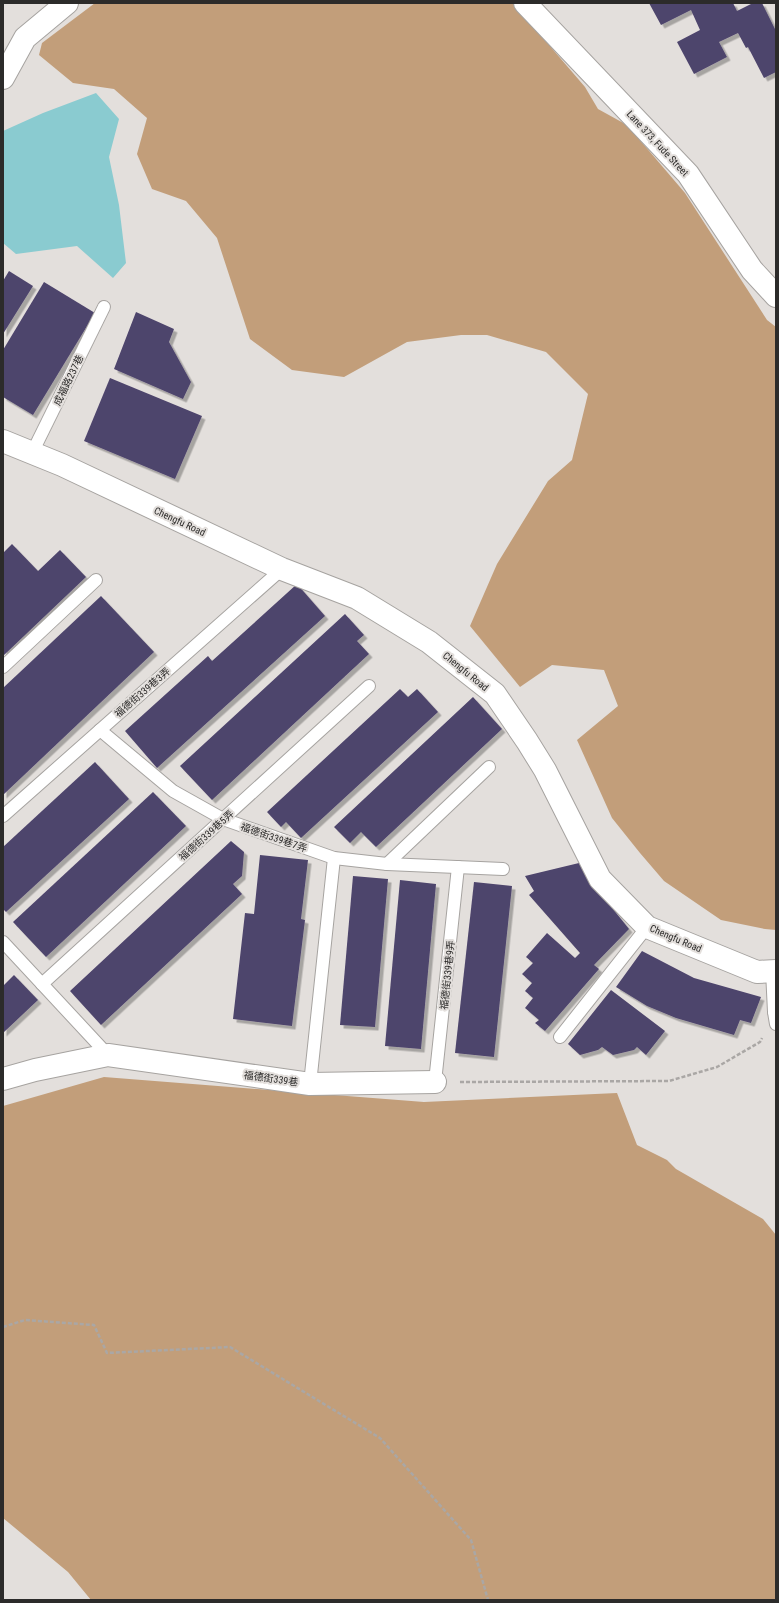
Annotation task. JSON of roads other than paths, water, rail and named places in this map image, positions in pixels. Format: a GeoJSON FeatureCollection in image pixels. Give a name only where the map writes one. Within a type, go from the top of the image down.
{"type":"FeatureCollection","features":[{"type":"Feature","properties":{"kind":"street"},"geometry":{"type":"LineString","coordinates":[[3,78],[25,38],[67,3]]}},
{"type":"Feature","properties":{"kind":"street","name":"Lane 373, Fude Street"},"geometry":{"type":"LineString","coordinates":[[525,3],[688,174],[752,270],[776,296]]}},
{"type":"Feature","properties":{"kind":"street","name":"Chengfu Road"},"geometry":{"type":"LineString","coordinates":[[3,441],[62,465],[282,569],[357,598],[429,642],[495,694],[545,770],[600,878],[647,926],[757,972],[774,971]]}},
{"type":"Feature","properties":{"kind":"street","name":"福德街339巷"},"geometry":{"type":"LineString","coordinates":[[3,1079],[35,1070],[108,1055],[310,1084],[435,1082]]}},
{"type":"Feature","properties":{"kind":"lane","name":"成福路237巷"},"geometry":{"type":"LineString","coordinates":[[32,453],[104,307]]}},
{"type":"Feature","properties":{"kind":"lane","name":"福德街339巷3弄"},"geometry":{"type":"LineString","coordinates":[[3,816],[282,569]]}},
{"type":"Feature","properties":{"kind":"lane"},"geometry":{"type":"LineString","coordinates":[[3,667],[96,580]]}},
{"type":"Feature","properties":{"kind":"lane","name":"福德街339巷5弄"},"geometry":{"type":"LineString","coordinates":[[42,984],[369,686]]}},
{"type":"Feature","properties":{"kind":"lane","name":"福德街339巷7弄"},"geometry":{"type":"LineString","coordinates":[[100,730],[173,791],[223,819],[334,858],[387,864],[503,869]]}},
{"type":"Feature","properties":{"kind":"lane"},"geometry":{"type":"LineString","coordinates":[[387,864],[489,767]]}},
{"type":"Feature","properties":{"kind":"lane"},"geometry":{"type":"LineString","coordinates":[[310,1084],[334,858]]}},
{"type":"Feature","properties":{"kind":"lane","name":"福德街339巷9弄"},"geometry":{"type":"LineString","coordinates":[[435,1082],[458,867]]}},
{"type":"Feature","properties":{"kind":"lane"},"geometry":{"type":"LineString","coordinates":[[560,1037],[647,926]]}},
{"type":"Feature","properties":{"kind":"lane"},"geometry":{"type":"LineString","coordinates":[[3,942],[108,1055]]}},
{"type":"Feature","properties":{"kind":"lane"},"geometry":{"type":"LineString","coordinates":[[774,971],[775,1016]]}},
{"type":"Feature","properties":{"kind":"water"},"geometry":{"type":"Polygon","coordinates":[[[96,93],[119,119],[109,157],[119,205],[126,263],[113,278],[77,246],[16,254],[3,243],[3,131],[43,113],[96,93]]]}}]}
